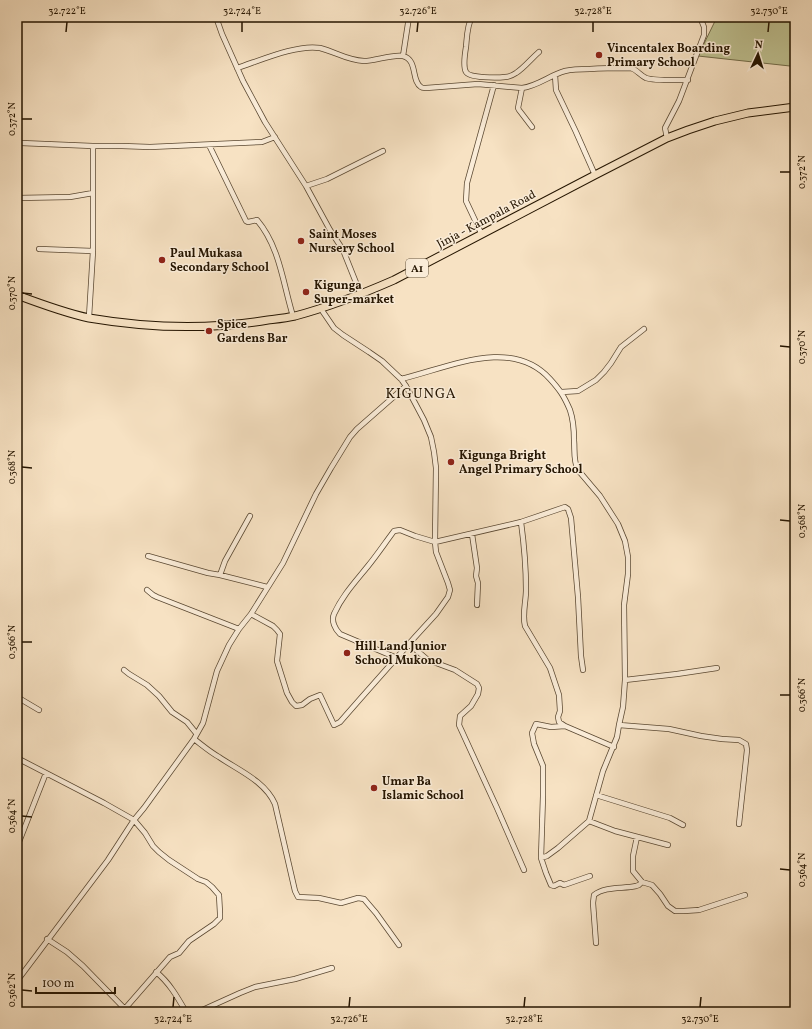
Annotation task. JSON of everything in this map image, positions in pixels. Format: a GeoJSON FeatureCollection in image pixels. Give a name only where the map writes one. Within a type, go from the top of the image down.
{"type":"FeatureCollection","features":[{"type":"Feature","properties":{"kind":"highway","name":"Jinja - Kampala Road"},"geometry":{"type":"LineString","coordinates":[[17,295],[89,318],[168,326],[213,327],[248,324],[322,309],[361,295],[394,280],[481,233],[667,138],[715,121],[748,113],[795,107]]}},
{"type":"Feature","properties":{"kind":"street"},"geometry":{"type":"LineString","coordinates":[[216,17],[243,81],[265,122],[306,186],[330,230],[343,250],[361,295]]}},
{"type":"Feature","properties":{"kind":"street"},"geometry":{"type":"LineString","coordinates":[[403,56],[409,17]]}},
{"type":"Feature","properties":{"kind":"street"},"geometry":{"type":"LineString","coordinates":[[472,17],[468,30],[465,57],[465,70],[469,75],[481,77],[510,76],[516,73],[539,52]]}},
{"type":"Feature","properties":{"kind":"street"},"geometry":{"type":"LineString","coordinates":[[667,138],[665,128],[688,80],[704,35],[704,28],[700,17]]}},
{"type":"Feature","properties":{"kind":"street"},"geometry":{"type":"LineString","coordinates":[[237,68],[287,51],[318,48],[349,59],[366,61],[403,56],[409,59],[412,64],[416,82],[420,86],[426,88],[478,84],[522,88],[538,84],[566,70],[577,69],[631,68],[636,69],[640,74],[647,78],[663,80],[688,80]]}},
{"type":"Feature","properties":{"kind":"street"},"geometry":{"type":"LineString","coordinates":[[554,75],[556,90],[595,174]]}},
{"type":"Feature","properties":{"kind":"street"},"geometry":{"type":"LineString","coordinates":[[481,233],[466,201],[467,183],[494,85]]}},
{"type":"Feature","properties":{"kind":"street"},"geometry":{"type":"LineString","coordinates":[[522,88],[518,108],[532,127]]}},
{"type":"Feature","properties":{"kind":"street"},"geometry":{"type":"LineString","coordinates":[[21,143],[150,147],[262,142],[275,137]]}},
{"type":"Feature","properties":{"kind":"street"},"geometry":{"type":"LineString","coordinates":[[209,145],[246,221],[257,220],[268,235],[279,262],[293,316]]}},
{"type":"Feature","properties":{"kind":"street"},"geometry":{"type":"LineString","coordinates":[[89,318],[93,251],[92,146]]}},
{"type":"Feature","properties":{"kind":"street"},"geometry":{"type":"LineString","coordinates":[[306,186],[327,179],[383,151]]}},
{"type":"Feature","properties":{"kind":"street"},"geometry":{"type":"LineString","coordinates":[[17,198],[70,196],[93,193]]}},
{"type":"Feature","properties":{"kind":"street"},"geometry":{"type":"LineString","coordinates":[[39,249],[93,251]]}},
{"type":"Feature","properties":{"kind":"street"},"geometry":{"type":"LineString","coordinates":[[251,614],[273,626],[280,634],[276,661],[287,693],[292,702],[296,706],[302,705],[310,699],[320,695],[334,725],[340,722],[436,614],[446,601],[450,590],[436,552],[436,468],[431,437],[424,420],[401,379],[382,361],[342,336],[334,328],[322,309]]}},
{"type":"Feature","properties":{"kind":"street"},"geometry":{"type":"LineString","coordinates":[[562,392],[578,391],[596,380],[611,363],[621,347],[644,329]]}},
{"type":"Feature","properties":{"kind":"street"},"geometry":{"type":"LineString","coordinates":[[401,379],[468,360],[490,357],[519,359],[538,368],[562,392],[570,411],[576,466],[609,508],[625,541],[628,558],[628,574],[624,605],[625,680],[623,707],[617,737],[603,771],[589,822],[558,848],[547,856],[541,858]]}},
{"type":"Feature","properties":{"kind":"street"},"geometry":{"type":"LineString","coordinates":[[17,981],[108,860],[134,820],[194,738],[203,723],[217,671],[229,645],[251,614],[283,563],[316,494],[350,437],[406,386]]}},
{"type":"Feature","properties":{"kind":"street"},"geometry":{"type":"LineString","coordinates":[[397,658],[340,634],[334,625],[334,614],[345,593],[394,531],[400,530],[435,542],[521,522],[565,507],[568,509],[571,518],[583,670]]}},
{"type":"Feature","properties":{"kind":"street"},"geometry":{"type":"LineString","coordinates":[[220,575],[225,561],[250,516]]}},
{"type":"Feature","properties":{"kind":"street"},"geometry":{"type":"LineString","coordinates":[[521,522],[526,581],[525,626],[550,668],[559,695],[559,722],[614,747]]}},
{"type":"Feature","properties":{"kind":"street"},"geometry":{"type":"LineString","coordinates":[[472,534],[477,568],[477,605]]}},
{"type":"Feature","properties":{"kind":"street"},"geometry":{"type":"LineString","coordinates":[[148,556],[208,573],[267,587]]}},
{"type":"Feature","properties":{"kind":"street"},"geometry":{"type":"LineString","coordinates":[[147,590],[157,597],[239,629]]}},
{"type":"Feature","properties":{"kind":"street"},"geometry":{"type":"LineString","coordinates":[[409,644],[428,660],[455,670],[477,684],[478,694],[471,706],[460,716],[459,725],[524,870]]}},
{"type":"Feature","properties":{"kind":"street"},"geometry":{"type":"LineString","coordinates":[[625,680],[717,668]]}},
{"type":"Feature","properties":{"kind":"street"},"geometry":{"type":"LineString","coordinates":[[124,670],[147,685],[159,696],[172,712],[187,722],[196,733]]}},
{"type":"Feature","properties":{"kind":"street"},"geometry":{"type":"LineString","coordinates":[[17,697],[39,710]]}},
{"type":"Feature","properties":{"kind":"street"},"geometry":{"type":"LineString","coordinates":[[565,726],[551,727],[536,724],[532,732],[534,744],[543,766],[541,858],[551,885],[554,886],[560,883],[564,884],[590,876]]}},
{"type":"Feature","properties":{"kind":"street"},"geometry":{"type":"LineString","coordinates":[[619,725],[669,729],[701,736],[739,740],[746,744],[747,750],[739,824]]}},
{"type":"Feature","properties":{"kind":"street"},"geometry":{"type":"LineString","coordinates":[[194,738],[218,757],[245,774],[270,794],[275,804],[295,891],[298,897],[319,898],[341,902],[358,898],[364,899],[399,945]]}},
{"type":"Feature","properties":{"kind":"street"},"geometry":{"type":"LineString","coordinates":[[17,758],[134,820],[159,852],[182,869],[206,882],[219,895],[220,918],[210,927],[189,941],[179,953],[170,957],[123,1011],[83,966],[67,952],[47,940]]}},
{"type":"Feature","properties":{"kind":"street"},"geometry":{"type":"LineString","coordinates":[[17,847],[46,773]]}},
{"type":"Feature","properties":{"kind":"street"},"geometry":{"type":"LineString","coordinates":[[596,795],[670,818],[683,825]]}},
{"type":"Feature","properties":{"kind":"street"},"geometry":{"type":"LineString","coordinates":[[589,822],[615,831],[668,845]]}},
{"type":"Feature","properties":{"kind":"street"},"geometry":{"type":"LineString","coordinates":[[637,837],[633,856],[633,871],[642,882],[652,885],[668,906],[676,911],[699,910],[745,895]]}},
{"type":"Feature","properties":{"kind":"street"},"geometry":{"type":"LineString","coordinates":[[596,943],[593,903],[594,895],[613,888],[636,886],[642,882]]}},
{"type":"Feature","properties":{"kind":"street"},"geometry":{"type":"LineString","coordinates":[[198,1012],[240,992],[255,987],[295,979],[332,968]]}},
{"type":"Feature","properties":{"kind":"street"},"geometry":{"type":"LineString","coordinates":[[156,972],[162,976],[169,985],[186,1012]]}},
{"type":"Feature","properties":{"kind":"green space"},"geometry":{"type":"Polygon","coordinates":[[[717,17],[795,17],[795,62],[790,66],[698,56],[717,17]]]}},
{"type":"Feature","properties":{"kind":"place","name":"Vincentalex Boarding Primary School"},"geometry":{"type":"Point","coordinates":[599,55]}},
{"type":"Feature","properties":{"kind":"place","name":"Saint Moses Nursery School"},"geometry":{"type":"Point","coordinates":[301,241]}},
{"type":"Feature","properties":{"kind":"place","name":"Paul Mukasa Secondary School"},"geometry":{"type":"Point","coordinates":[162,260]}},
{"type":"Feature","properties":{"kind":"place","name":"Kigunga Super-market"},"geometry":{"type":"Point","coordinates":[306,292]}},
{"type":"Feature","properties":{"kind":"place","name":"Spice Gardens Bar"},"geometry":{"type":"Point","coordinates":[209,331]}},
{"type":"Feature","properties":{"kind":"place","name":"Kigunga Bright Angel Primary School"},"geometry":{"type":"Point","coordinates":[451,462]}},
{"type":"Feature","properties":{"kind":"place","name":"Hill Land Junior School Mukono"},"geometry":{"type":"Point","coordinates":[347,653]}},
{"type":"Feature","properties":{"kind":"place","name":"Umar Ba Islamic School"},"geometry":{"type":"Point","coordinates":[374,788]}},
{"type":"Feature","properties":{"kind":"district","name":"KIGUNGA"},"geometry":{"type":"Point","coordinates":[421,393]}}]}
